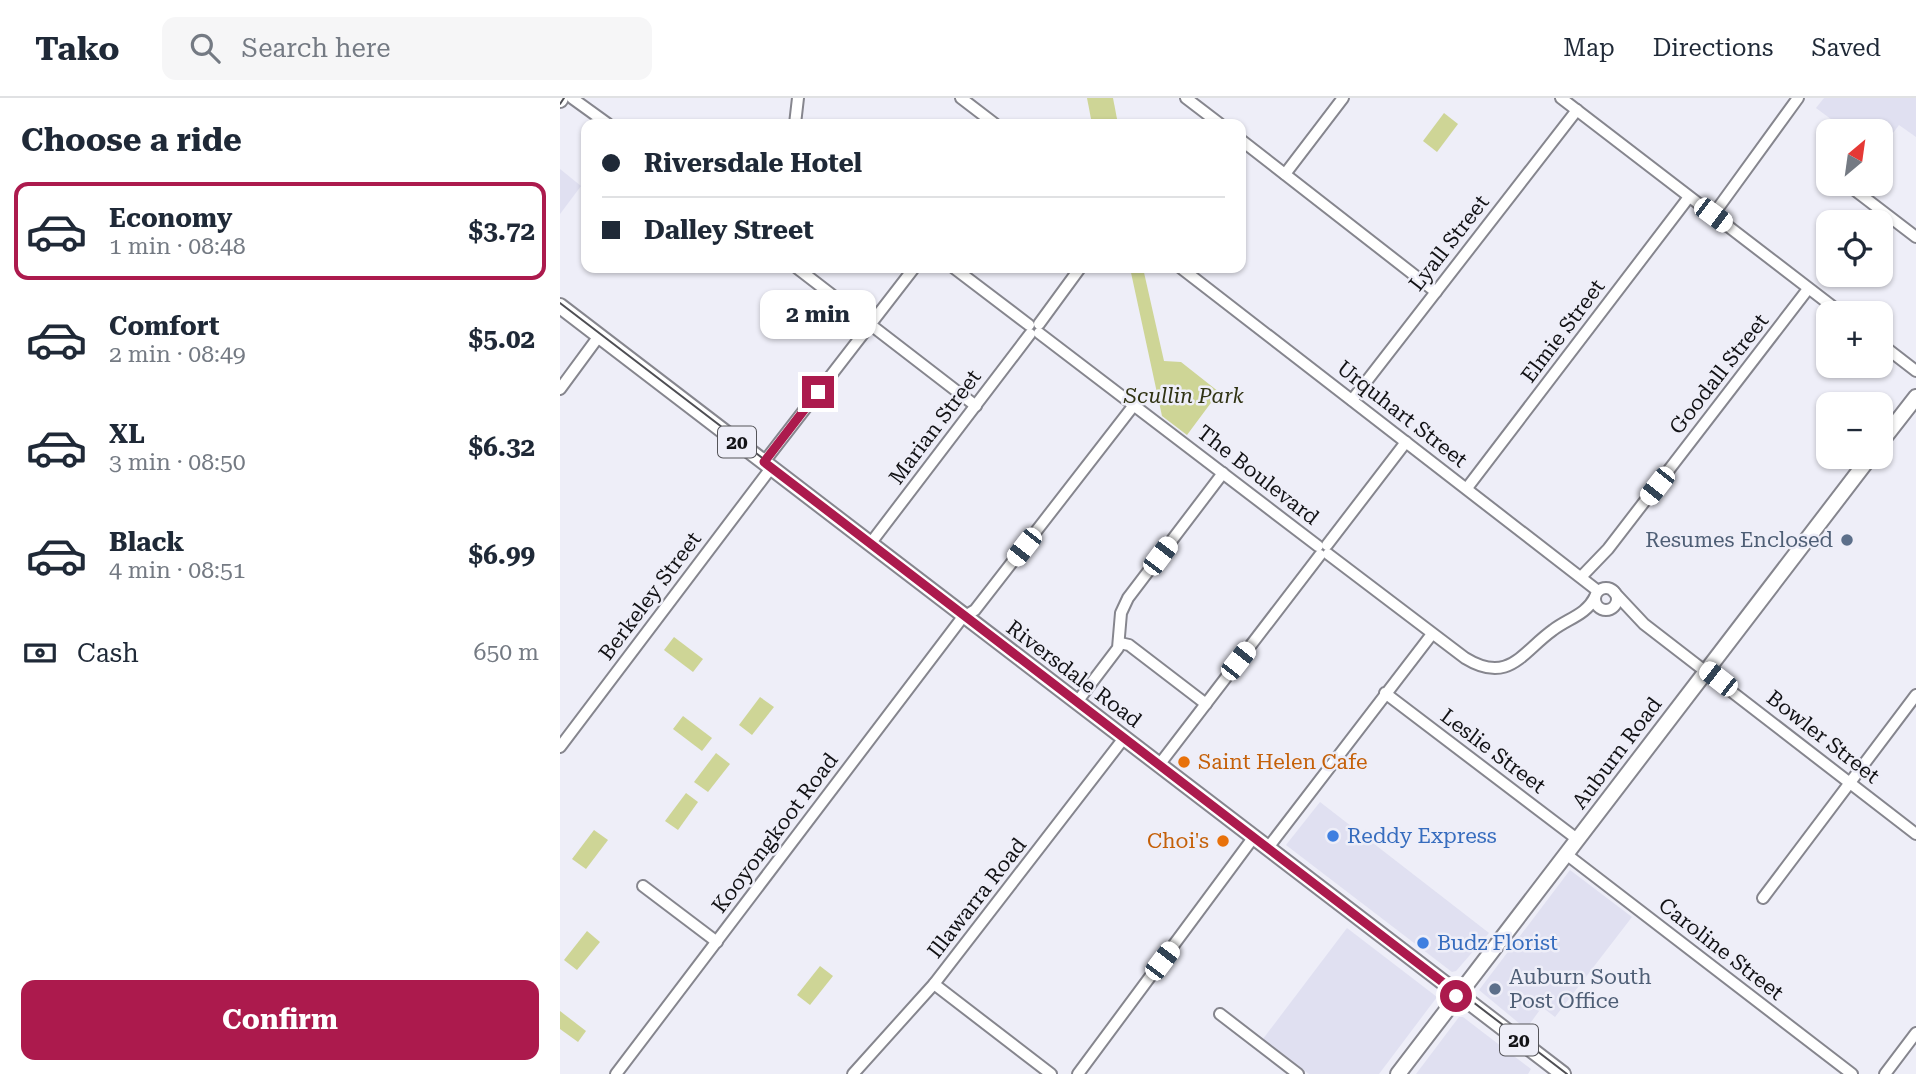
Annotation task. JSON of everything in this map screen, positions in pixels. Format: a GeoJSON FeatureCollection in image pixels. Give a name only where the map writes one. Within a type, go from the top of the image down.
{"type":"FeatureCollection","features":[{"type":"Feature","properties":{"kind":"main road","name":"Riversdale Road"},"geometry":{"type":"LineString","coordinates":[[560,306],[1563,1074]]}},
{"type":"Feature","properties":{"kind":"main road"},"geometry":{"type":"LineString","coordinates":[[1893,427],[1916,397]]}},
{"type":"Feature","properties":{"kind":"main road","name":"Auburn Road"},"geometry":{"type":"LineString","coordinates":[[1398,1074],[1861,469]]}},
{"type":"Feature","properties":{"kind":"street"},"geometry":{"type":"LineString","coordinates":[[572,98],[601,119]]}},
{"type":"Feature","properties":{"kind":"street"},"geometry":{"type":"LineString","coordinates":[[796,119],[798,98]]}},
{"type":"Feature","properties":{"kind":"street"},"geometry":{"type":"LineString","coordinates":[[961,98],[988,119]]}},
{"type":"Feature","properties":{"kind":"street"},"geometry":{"type":"LineString","coordinates":[[1186,98],[1213,119]]}},
{"type":"Feature","properties":{"kind":"street"},"geometry":{"type":"LineString","coordinates":[[1285,174],[1343,98]]}},
{"type":"Feature","properties":{"kind":"street"},"geometry":{"type":"LineString","coordinates":[[1561,98],[1824,301]]}},
{"type":"Feature","properties":{"kind":"street"},"geometry":{"type":"LineString","coordinates":[[1713,215],[1794,100]]}},
{"type":"Feature","properties":{"kind":"street","name":"Lyall Street"},"geometry":{"type":"LineString","coordinates":[[1352,400],[1577,110]]}},
{"type":"Feature","properties":{"kind":"street"},"geometry":{"type":"LineString","coordinates":[[1246,144],[1436,292]]}},
{"type":"Feature","properties":{"kind":"street"},"geometry":{"type":"LineString","coordinates":[[1862,196],[1916,237]]}},
{"type":"Feature","properties":{"kind":"street","name":"Elmie Street"},"geometry":{"type":"LineString","coordinates":[[1467,488],[1689,197]]}},
{"type":"Feature","properties":{"kind":"street"},"geometry":{"type":"LineString","coordinates":[[804,273],[976,406]]}},
{"type":"Feature","properties":{"kind":"street","name":"Berkeley Street"},"geometry":{"type":"LineString","coordinates":[[560,747],[910,273]]}},
{"type":"Feature","properties":{"kind":"street","name":"The Boulevard"},"geometry":{"type":"LineString","coordinates":[[961,273],[1470,662],[1501,668],[1524,657],[1565,622],[1586,611],[1595,591]]}},
{"type":"Feature","properties":{"kind":"street","name":"Marian Street"},"geometry":{"type":"LineString","coordinates":[[870,544],[1076,273]]}},
{"type":"Feature","properties":{"kind":"street","name":"Urquhart Street"},"geometry":{"type":"LineString","coordinates":[[1187,273],[1582,576],[1595,591]]}},
{"type":"Feature","properties":{"kind":"street","name":"Goodall Street"},"geometry":{"type":"LineString","coordinates":[[1582,576],[1608,549],[1808,289]]}},
{"type":"Feature","properties":{"kind":"street"},"geometry":{"type":"LineString","coordinates":[[560,389],[599,336]]}},
{"type":"Feature","properties":{"kind":"street"},"geometry":{"type":"LineString","coordinates":[[1893,353],[1916,370]]}},
{"type":"Feature","properties":{"kind":"street","name":"Kooyongkoot Road"},"geometry":{"type":"LineString","coordinates":[[616,1074],[965,617],[975,610],[1134,405]]}},
{"type":"Feature","properties":{"kind":"street"},"geometry":{"type":"LineString","coordinates":[[1159,765],[1406,442]]}},
{"type":"Feature","properties":{"kind":"street"},"geometry":{"type":"LineString","coordinates":[[1077,702],[1120,643],[1121,612],[1128,598],[1223,473]]}},
{"type":"Feature","properties":{"kind":"street","name":"Goodall Street"},"geometry":{"type":"LineString","coordinates":[[1595,591],[1608,549]]}},
{"type":"Feature","properties":{"kind":"street"},"geometry":{"type":"LineString","coordinates":[[1644,624],[1611,609],[1598,607],[1595,591],[1613,591],[1644,624],[1706,670]]}},
{"type":"Feature","properties":{"kind":"street"},"geometry":{"type":"LineString","coordinates":[[1611,609],[1617,600],[1613,591]]}},
{"type":"Feature","properties":{"kind":"street","name":"The Boulevard"},"geometry":{"type":"LineString","coordinates":[[1565,622],[1611,609]]}},
{"type":"Feature","properties":{"kind":"street"},"geometry":{"type":"LineString","coordinates":[[1267,849],[1432,634]]}},
{"type":"Feature","properties":{"kind":"street"},"geometry":{"type":"LineString","coordinates":[[1120,643],[1129,645],[1206,704]]}},
{"type":"Feature","properties":{"kind":"street","name":"Bowler Street"},"geometry":{"type":"LineString","coordinates":[[1706,670],[1916,834]]}},
{"type":"Feature","properties":{"kind":"street","name":"Leslie Street"},"geometry":{"type":"LineString","coordinates":[[1385,693],[1577,839]]}},
{"type":"Feature","properties":{"kind":"street"},"geometry":{"type":"LineString","coordinates":[[1762,898],[1916,695]]}},
{"type":"Feature","properties":{"kind":"street","name":"Illawarra Road"},"geometry":{"type":"LineString","coordinates":[[853,1074],[934,985],[1124,738]]}},
{"type":"Feature","properties":{"kind":"street"},"geometry":{"type":"LineString","coordinates":[[1078,1074],[1253,838]]}},
{"type":"Feature","properties":{"kind":"street","name":"Caroline Street"},"geometry":{"type":"LineString","coordinates":[[1566,854],[1852,1074]]}},
{"type":"Feature","properties":{"kind":"street"},"geometry":{"type":"LineString","coordinates":[[643,886],[717,942]]}},
{"type":"Feature","properties":{"kind":"street"},"geometry":{"type":"LineString","coordinates":[[934,985],[1051,1074]]}},
{"type":"Feature","properties":{"kind":"street"},"geometry":{"type":"LineString","coordinates":[[1220,1014],[1298,1074]]}},
{"type":"Feature","properties":{"kind":"street"},"geometry":{"type":"LineString","coordinates":[[1885,1074],[1916,1033]]}},
{"type":"Feature","properties":{"kind":"shaded area"},"geometry":{"type":"Polygon","coordinates":[[[1824,98],[1916,98],[1916,137],[1899,125],[1894,132],[1894,119],[1831,119],[1816,108],[1824,98]]]}},
{"type":"Feature","properties":{"kind":"shaded area"},"geometry":{"type":"Polygon","coordinates":[[[560,169],[581,186],[560,214],[560,169]]]}},
{"type":"Feature","properties":{"kind":"shaded area"},"geometry":{"type":"Polygon","coordinates":[[[1320,802],[1489,933],[1456,971],[1452,972],[1286,845],[1320,802]]]}},
{"type":"Feature","properties":{"kind":"shaded area"},"geometry":{"type":"Polygon","coordinates":[[[1570,870],[1632,917],[1555,1017],[1542,1007],[1526,1029],[1479,990],[1570,870]]]}},
{"type":"Feature","properties":{"kind":"shaded area"},"geometry":{"type":"Polygon","coordinates":[[[1347,928],[1437,997],[1379,1074],[1309,1074],[1263,1039],[1347,928]]]}},
{"type":"Feature","properties":{"kind":"shaded area"},"geometry":{"type":"Polygon","coordinates":[[[1459,1017],[1463,1017],[1531,1069],[1528,1074],[1416,1074],[1459,1017]]]}},
{"type":"Feature","properties":{"kind":"green space"},"geometry":{"type":"Polygon","coordinates":[[[1087,98],[1113,98],[1117,119],[1091,119],[1087,98]]]}},
{"type":"Feature","properties":{"kind":"green space"},"geometry":{"type":"Polygon","coordinates":[[[1444,113],[1458,124],[1437,152],[1423,141],[1444,113]]]}},
{"type":"Feature","properties":{"kind":"green space","name":"Scullin Park"},"geometry":{"type":"Polygon","coordinates":[[[1131,273],[1144,273],[1164,361],[1181,362],[1219,392],[1187,435],[1162,416],[1131,273]]]}},
{"type":"Feature","properties":{"kind":"green space"},"geometry":{"type":"Polygon","coordinates":[[[674,637],[703,659],[693,672],[664,650],[674,637]]]}},
{"type":"Feature","properties":{"kind":"green space"},"geometry":{"type":"Polygon","coordinates":[[[760,697],[774,707],[752,735],[739,725],[760,697]]]}},
{"type":"Feature","properties":{"kind":"green space"},"geometry":{"type":"Polygon","coordinates":[[[683,716],[712,738],[702,751],[673,729],[683,716]]]}},
{"type":"Feature","properties":{"kind":"green space"},"geometry":{"type":"Polygon","coordinates":[[[716,753],[730,764],[708,792],[694,782],[716,753]]]}},
{"type":"Feature","properties":{"kind":"green space"},"geometry":{"type":"Polygon","coordinates":[[[686,793],[698,802],[678,830],[665,821],[686,793]]]}},
{"type":"Feature","properties":{"kind":"green space"},"geometry":{"type":"Polygon","coordinates":[[[594,830],[608,840],[586,869],[572,859],[594,830]]]}},
{"type":"Feature","properties":{"kind":"green space"},"geometry":{"type":"Polygon","coordinates":[[[587,931],[600,942],[577,970],[564,960],[587,931]]]}},
{"type":"Feature","properties":{"kind":"green space"},"geometry":{"type":"Polygon","coordinates":[[[820,966],[833,976],[810,1005],[797,995],[820,966]]]}},
{"type":"Feature","properties":{"kind":"green space"},"geometry":{"type":"Polygon","coordinates":[[[560,1011],[586,1031],[578,1042],[560,1029],[560,1011]]]}},
{"type":"Feature","properties":{"kind":"tram line"},"geometry":{"type":"LineString","coordinates":[[560,104],[564,98]]}},
{"type":"Feature","properties":{"kind":"tram line"},"geometry":{"type":"LineString","coordinates":[[560,303],[1567,1074]]}},
{"type":"Feature","properties":{"kind":"place","name":"Resumes Enclosed"},"geometry":{"type":"Point","coordinates":[1847,540]}},
{"type":"Feature","properties":{"kind":"place","name":"Saint Helen Cafe"},"geometry":{"type":"Point","coordinates":[1184,762]}},
{"type":"Feature","properties":{"kind":"place","name":"Reddy Express"},"geometry":{"type":"Point","coordinates":[1333,836]}},
{"type":"Feature","properties":{"kind":"place","name":"Choi's"},"geometry":{"type":"Point","coordinates":[1223,841]}},
{"type":"Feature","properties":{"kind":"place","name":"Budz Florist"},"geometry":{"type":"Point","coordinates":[1423,943]}},
{"type":"Feature","properties":{"kind":"place","name":"Auburn South Post Office"},"geometry":{"type":"Point","coordinates":[1495,989]}},
{"type":"Feature","properties":{"kind":"route"},"geometry":{"type":"LineString","coordinates":[[818,392],[764,462],[1458,994],[1456,996]]}}]}
